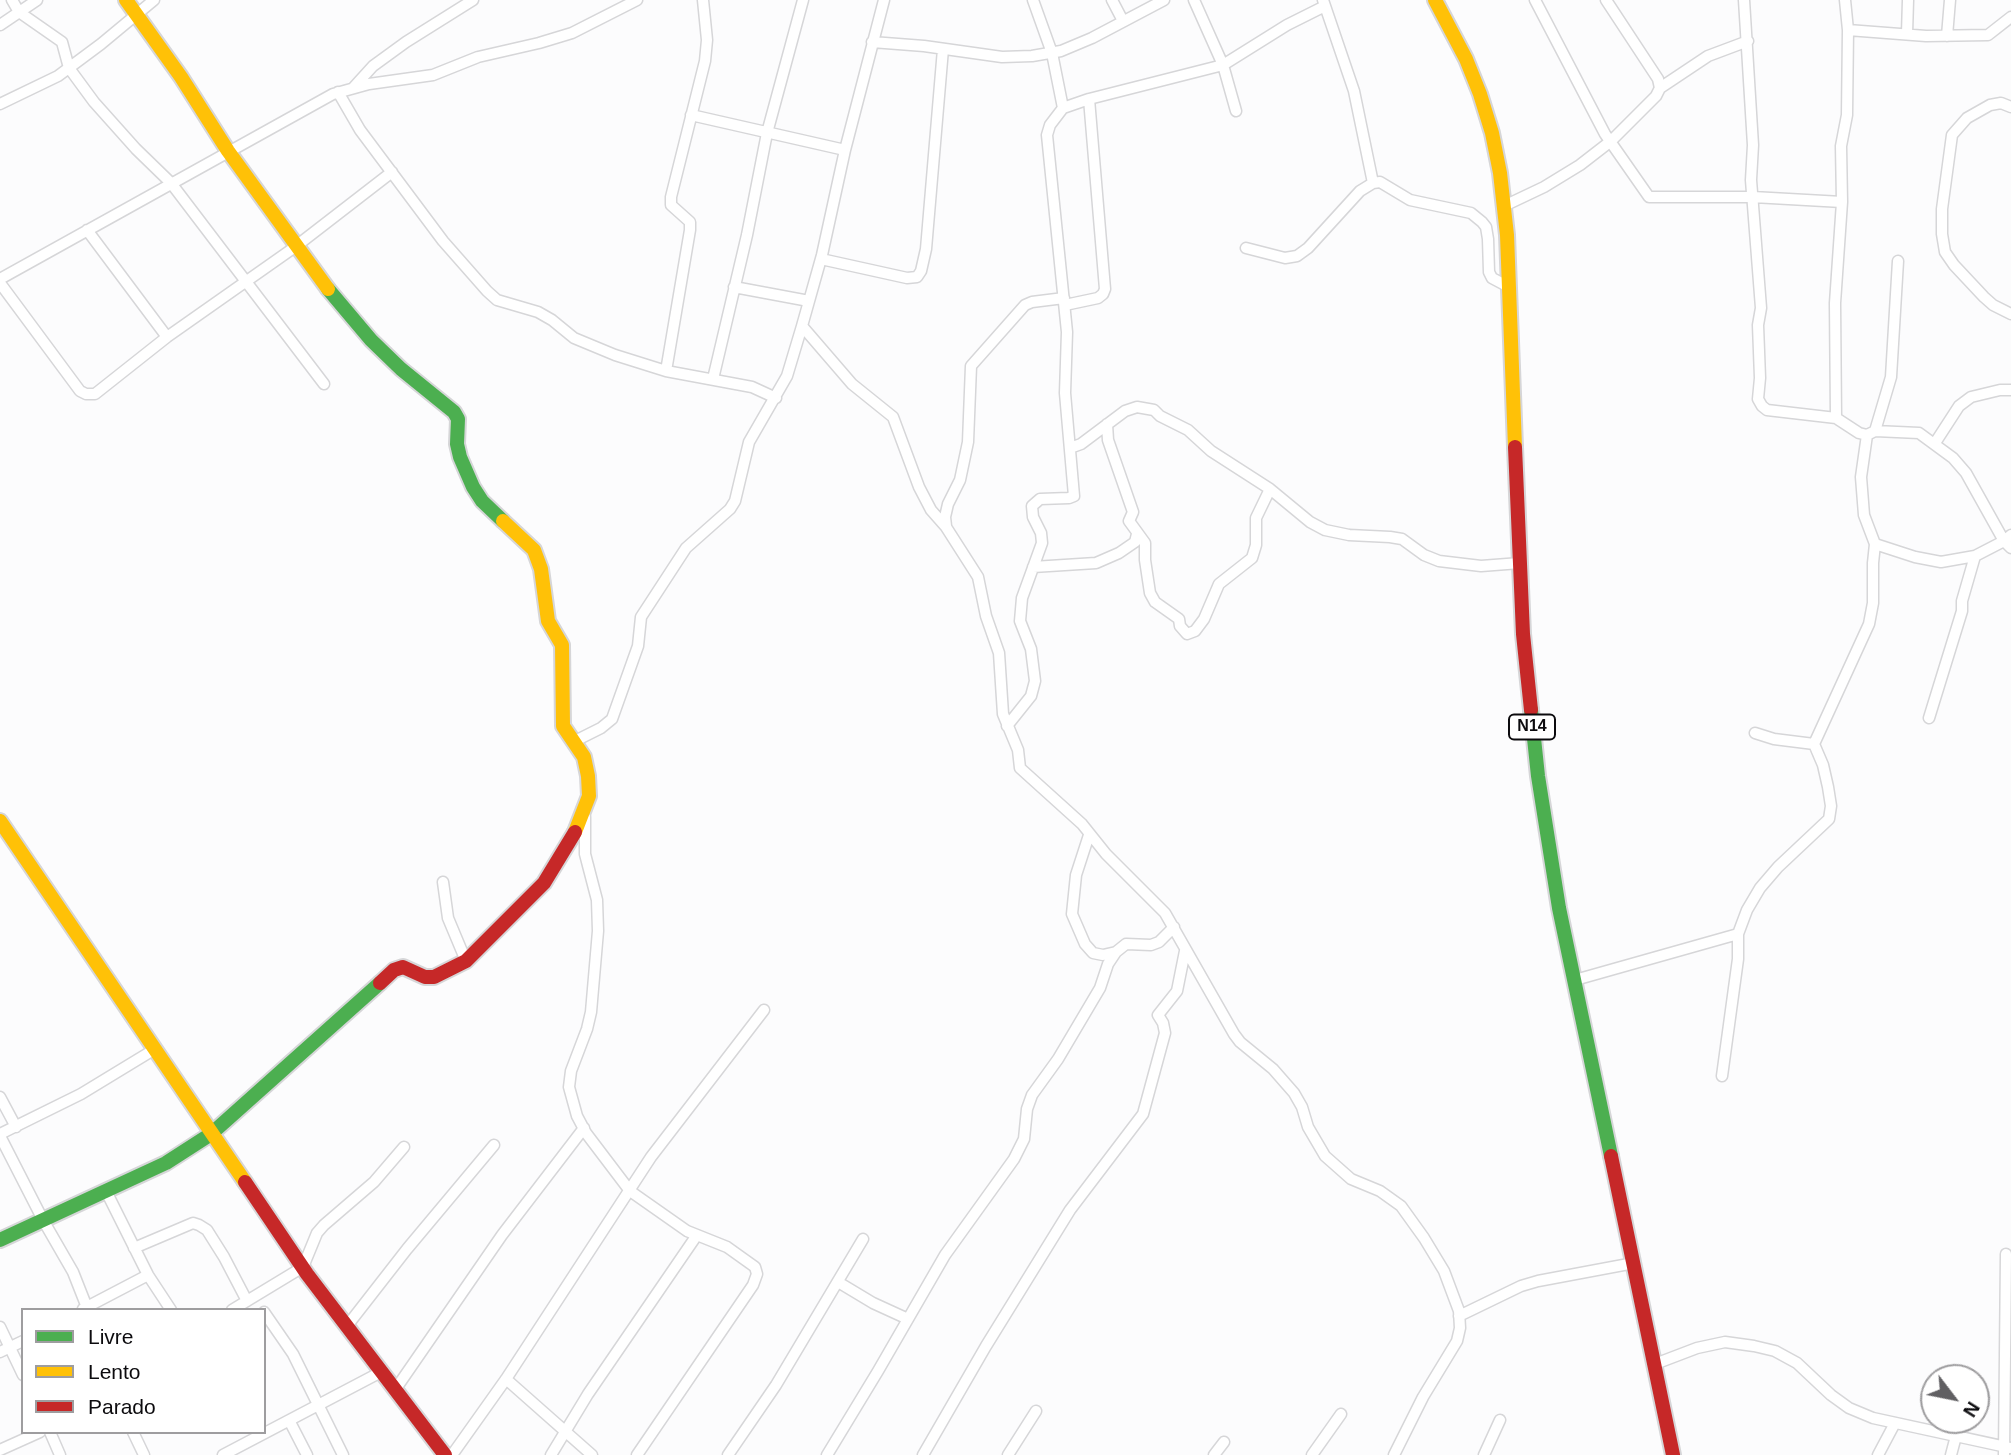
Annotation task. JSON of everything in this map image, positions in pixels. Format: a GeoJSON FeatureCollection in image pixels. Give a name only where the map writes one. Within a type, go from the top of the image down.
{"type":"FeatureCollection","features":[{"type":"Feature","properties":{"kind":"main road"},"geometry":{"type":"LineString","coordinates":[[0,1240],[166,1163],[211,1134],[394,970],[403,968],[425,977],[434,977],[466,961],[544,883],[559,863],[586,811],[589,796],[584,757],[564,726],[562,645],[548,621],[545,586],[534,550],[482,501],[473,487],[460,457],[457,444],[458,419],[454,412],[370,340],[295,247],[126,0]]}},
{"type":"Feature","properties":{"kind":"main road","name":"N14"},"geometry":{"type":"LineString","coordinates":[[1435,0],[1466,59],[1480,94],[1495,146],[1504,206],[1509,287],[1523,635],[1538,776],[1549,852],[1673,1455]]}},
{"type":"Feature","properties":{"kind":"main road"},"geometry":{"type":"LineString","coordinates":[[0,821],[303,1267],[445,1455]]}},
{"type":"Feature","properties":{"kind":"street"},"geometry":{"type":"LineString","coordinates":[[12,0],[19,12],[62,42],[69,68],[94,102],[171,183],[324,384]]}},
{"type":"Feature","properties":{"kind":"street"},"geometry":{"type":"LineString","coordinates":[[0,25],[37,0]]}},
{"type":"Feature","properties":{"kind":"street"},"geometry":{"type":"LineString","coordinates":[[0,104],[58,76],[154,0]]}},
{"type":"Feature","properties":{"kind":"street"},"geometry":{"type":"LineString","coordinates":[[353,88],[373,66],[472,0]]}},
{"type":"Feature","properties":{"kind":"street"},"geometry":{"type":"LineString","coordinates":[[392,172],[295,247],[167,337],[95,394],[80,391],[0,281],[338,92],[433,75],[478,57],[572,33],[637,0]]}},
{"type":"Feature","properties":{"kind":"street"},"geometry":{"type":"LineString","coordinates":[[666,371],[690,230],[690,222],[671,205],[671,197],[705,61],[707,40],[703,0]]}},
{"type":"Feature","properties":{"kind":"street"},"geometry":{"type":"LineString","coordinates":[[713,379],[747,235],[766,132],[803,0]]}},
{"type":"Feature","properties":{"kind":"street"},"geometry":{"type":"LineString","coordinates":[[573,742],[601,728],[612,719],[638,646],[641,617],[686,548],[735,502],[749,442],[787,376],[803,326],[884,0]]}},
{"type":"Feature","properties":{"kind":"street"},"geometry":{"type":"LineString","coordinates":[[1033,0],[1052,52],[1063,108]]}},
{"type":"Feature","properties":{"kind":"street"},"geometry":{"type":"LineString","coordinates":[[1112,0],[1123,21]]}},
{"type":"Feature","properties":{"kind":"street"},"geometry":{"type":"LineString","coordinates":[[872,42],[1002,57],[1032,56],[1091,38],[1164,0]]}},
{"type":"Feature","properties":{"kind":"street"},"geometry":{"type":"LineString","coordinates":[[1194,0],[1223,65],[1236,111]]}},
{"type":"Feature","properties":{"kind":"street"},"geometry":{"type":"LineString","coordinates":[[1535,0],[1611,141],[1649,197],[1753,197],[1842,202]]}},
{"type":"Feature","properties":{"kind":"street"},"geometry":{"type":"LineString","coordinates":[[1606,0],[1658,79],[1660,88]]}},
{"type":"Feature","properties":{"kind":"street"},"geometry":{"type":"LineString","coordinates":[[1744,0],[1753,145],[1751,180],[1760,308],[1758,399],[1762,406],[1771,411],[1836,418],[1859,433],[1919,433],[1953,458],[1966,473],[2009,541],[1975,556],[1941,562],[1875,544]]}},
{"type":"Feature","properties":{"kind":"street"},"geometry":{"type":"LineString","coordinates":[[1836,418],[1835,303],[1842,202],[1841,146],[1847,115],[1848,30],[1845,0]]}},
{"type":"Feature","properties":{"kind":"street"},"geometry":{"type":"LineString","coordinates":[[1907,34],[1909,0]]}},
{"type":"Feature","properties":{"kind":"street"},"geometry":{"type":"LineString","coordinates":[[1947,36],[1950,0]]}},
{"type":"Feature","properties":{"kind":"street"},"geometry":{"type":"LineString","coordinates":[[1007,726],[1031,696],[1035,681],[1031,649],[1020,621],[1022,598],[1042,543],[1032,506],[1040,499],[1074,496],[1065,393],[1068,332],[1047,135],[1050,125],[1063,108],[1223,65],[1324,3],[1354,92],[1373,183]]}},
{"type":"Feature","properties":{"kind":"street"},"geometry":{"type":"LineString","coordinates":[[1848,30],[1947,36],[1988,35],[2011,18]]}},
{"type":"Feature","properties":{"kind":"street"},"geometry":{"type":"LineString","coordinates":[[1504,206],[1571,171],[1611,141],[1656,96],[1660,88],[1708,56],[1748,41]]}},
{"type":"Feature","properties":{"kind":"street"},"geometry":{"type":"LineString","coordinates":[[821,259],[907,278],[917,277],[921,271],[926,249],[943,49]]}},
{"type":"Feature","properties":{"kind":"street"},"geometry":{"type":"LineString","coordinates":[[338,92],[360,130],[443,241],[497,300],[538,312],[573,338],[592,346],[666,371],[752,387],[776,398]]}},
{"type":"Feature","properties":{"kind":"street"},"geometry":{"type":"LineString","coordinates":[[946,527],[948,504],[960,480],[968,442],[971,366],[1025,305],[1032,302],[1098,298],[1103,295],[1105,289],[1089,99]]}},
{"type":"Feature","properties":{"kind":"street"},"geometry":{"type":"LineString","coordinates":[[2011,107],[2001,103],[1990,105],[1967,118],[1952,135],[1942,209],[1942,234],[1945,253],[1954,265],[1993,305],[2011,314]]}},
{"type":"Feature","properties":{"kind":"street"},"geometry":{"type":"LineString","coordinates":[[691,115],[845,150]]}},
{"type":"Feature","properties":{"kind":"street"},"geometry":{"type":"LineString","coordinates":[[1246,248],[1285,258],[1297,256],[1360,191],[1380,182],[1410,200],[1471,213],[1486,227],[1489,272],[1492,278],[1509,287]]}},
{"type":"Feature","properties":{"kind":"street"},"geometry":{"type":"LineString","coordinates":[[87,230],[167,337]]}},
{"type":"Feature","properties":{"kind":"street"},"geometry":{"type":"LineString","coordinates":[[1722,1076],[1738,959],[1738,934],[1747,910],[1777,867],[1829,819],[1831,806],[1828,787],[1814,744],[1869,624],[1873,603],[1875,544],[1864,515],[1861,477],[1871,433],[1891,377],[1898,261]]}},
{"type":"Feature","properties":{"kind":"street"},"geometry":{"type":"LineString","coordinates":[[734,287],[809,300]]}},
{"type":"Feature","properties":{"kind":"street"},"geometry":{"type":"LineString","coordinates":[[803,326],[852,384],[893,417],[919,487],[931,510],[946,527],[978,577],[986,616],[999,653],[1001,701],[1007,726],[1018,750],[1020,768],[1056,798],[1128,877],[1150,896],[1174,927],[1185,951],[1234,1034],[1273,1069],[1294,1093],[1308,1127],[1325,1156],[1351,1179],[1380,1191],[1402,1206],[1444,1271],[1456,1298],[1459,1316],[1457,1341],[1423,1397],[1399,1453]]}},
{"type":"Feature","properties":{"kind":"street"},"geometry":{"type":"LineString","coordinates":[[1935,443],[1959,405],[1971,397],[2011,390]]}},
{"type":"Feature","properties":{"kind":"street"},"geometry":{"type":"LineString","coordinates":[[1070,448],[1081,444],[1125,411],[1137,407],[1154,410],[1160,416],[1188,430],[1211,451],[1270,489],[1310,522],[1325,530],[1349,535],[1402,539],[1424,555],[1439,561],[1481,566],[1520,563]]}},
{"type":"Feature","properties":{"kind":"street"},"geometry":{"type":"LineString","coordinates":[[1107,424],[1108,440],[1133,512],[1129,521],[1145,544],[1147,578],[1154,602],[1174,614],[1187,634],[1195,631],[1203,619],[1219,584],[1252,558],[1256,545],[1256,518],[1270,489]]}},
{"type":"Feature","properties":{"kind":"street"},"geometry":{"type":"LineString","coordinates":[[1033,567],[1096,563],[1135,542],[1138,534]]}},
{"type":"Feature","properties":{"kind":"street"},"geometry":{"type":"LineString","coordinates":[[1929,718],[1962,611],[1962,601],[1975,556]]}},
{"type":"Feature","properties":{"kind":"street"},"geometry":{"type":"LineString","coordinates":[[1755,733],[1774,739],[1814,744]]}},
{"type":"Feature","properties":{"kind":"street"},"geometry":{"type":"LineString","coordinates":[[586,811],[585,854],[597,900],[598,930],[591,1012],[571,1070],[569,1087],[577,1116],[629,1191],[687,1231],[727,1247],[755,1267],[757,1274],[738,1307],[637,1455]]}},
{"type":"Feature","properties":{"kind":"street"},"geometry":{"type":"LineString","coordinates":[[1089,835],[1076,875],[1072,914],[1085,944],[1093,953],[1102,955],[1116,952]]}},
{"type":"Feature","properties":{"kind":"street"},"geometry":{"type":"LineString","coordinates":[[443,882],[448,918],[466,961]]}},
{"type":"Feature","properties":{"kind":"street"},"geometry":{"type":"LineString","coordinates":[[827,1455],[945,1255],[1014,1158],[1024,1139],[1027,1109],[1032,1095],[1083,1018],[1100,988],[1108,964],[1126,944],[1151,945],[1159,942],[1174,927]]}},
{"type":"Feature","properties":{"kind":"street"},"geometry":{"type":"LineString","coordinates":[[1575,980],[1738,934]]}},
{"type":"Feature","properties":{"kind":"street"},"geometry":{"type":"LineString","coordinates":[[923,1455],[1070,1210],[1143,1114],[1165,1033],[1158,1015],[1177,991],[1185,951]]}},
{"type":"Feature","properties":{"kind":"street"},"geometry":{"type":"LineString","coordinates":[[452,1455],[506,1379],[651,1157],[764,1010]]}},
{"type":"Feature","properties":{"kind":"street"},"geometry":{"type":"LineString","coordinates":[[86,1308],[73,1272],[0,1135],[81,1094],[155,1049]]}},
{"type":"Feature","properties":{"kind":"street"},"geometry":{"type":"LineString","coordinates":[[0,1097],[16,1127]]}},
{"type":"Feature","properties":{"kind":"street"},"geometry":{"type":"LineString","coordinates":[[395,1390],[495,1245],[583,1128]]}},
{"type":"Feature","properties":{"kind":"street"},"geometry":{"type":"LineString","coordinates":[[347,1326],[494,1145]]}},
{"type":"Feature","properties":{"kind":"street"},"geometry":{"type":"LineString","coordinates":[[235,1308],[303,1267],[317,1233],[374,1182],[404,1147]]}},
{"type":"Feature","properties":{"kind":"street"},"geometry":{"type":"LineString","coordinates":[[106,1191],[148,1275],[170,1308]]}},
{"type":"Feature","properties":{"kind":"street"},"geometry":{"type":"LineString","coordinates":[[134,1248],[193,1223],[199,1224],[207,1230],[251,1299],[261,1308]]}},
{"type":"Feature","properties":{"kind":"street"},"geometry":{"type":"LineString","coordinates":[[551,1455],[697,1235]]}},
{"type":"Feature","properties":{"kind":"street"},"geometry":{"type":"LineString","coordinates":[[728,1455],[776,1385],[863,1239]]}},
{"type":"Feature","properties":{"kind":"street"},"geometry":{"type":"LineString","coordinates":[[1655,1364],[1697,1348],[1725,1342],[1755,1346],[1797,1363],[1831,1395],[1849,1408],[1873,1419],[1956,1436],[2006,1450],[2006,1254]]}},
{"type":"Feature","properties":{"kind":"street"},"geometry":{"type":"LineString","coordinates":[[1459,1316],[1521,1286],[1634,1263]]}},
{"type":"Feature","properties":{"kind":"street"},"geometry":{"type":"LineString","coordinates":[[88,1308],[148,1275]]}},
{"type":"Feature","properties":{"kind":"street"},"geometry":{"type":"LineString","coordinates":[[838,1282],[873,1303],[908,1319]]}},
{"type":"Feature","properties":{"kind":"street"},"geometry":{"type":"LineString","coordinates":[[266,1314],[293,1354],[343,1455]]}},
{"type":"Feature","properties":{"kind":"street"},"geometry":{"type":"LineString","coordinates":[[0,1327],[5,1350],[21,1372]]}},
{"type":"Feature","properties":{"kind":"street"},"geometry":{"type":"LineString","coordinates":[[5,1350],[21,1342]]}},
{"type":"Feature","properties":{"kind":"street"},"geometry":{"type":"LineString","coordinates":[[266,1434],[381,1372]]}},
{"type":"Feature","properties":{"kind":"street"},"geometry":{"type":"LineString","coordinates":[[506,1379],[592,1455]]}},
{"type":"Feature","properties":{"kind":"street"},"geometry":{"type":"LineString","coordinates":[[1008,1455],[1036,1411]]}},
{"type":"Feature","properties":{"kind":"street"},"geometry":{"type":"LineString","coordinates":[[1312,1455],[1341,1414]]}},
{"type":"Feature","properties":{"kind":"street"},"geometry":{"type":"LineString","coordinates":[[1484,1455],[1500,1420]]}},
{"type":"Feature","properties":{"kind":"street"},"geometry":{"type":"LineString","coordinates":[[290,1422],[307,1455]]}},
{"type":"Feature","properties":{"kind":"street"},"geometry":{"type":"LineString","coordinates":[[1878,1455],[1895,1423]]}},
{"type":"Feature","properties":{"kind":"street"},"geometry":{"type":"LineString","coordinates":[[0,1450],[36,1434]]}},
{"type":"Feature","properties":{"kind":"street"},"geometry":{"type":"LineString","coordinates":[[51,1434],[60,1455]]}},
{"type":"Feature","properties":{"kind":"street"},"geometry":{"type":"LineString","coordinates":[[134,1434],[144,1455]]}},
{"type":"Feature","properties":{"kind":"street"},"geometry":{"type":"LineString","coordinates":[[223,1455],[266,1434]]}},
{"type":"Feature","properties":{"kind":"street"},"geometry":{"type":"LineString","coordinates":[[1951,1455],[1956,1436]]}},
{"type":"Feature","properties":{"kind":"street"},"geometry":{"type":"LineString","coordinates":[[1214,1455],[1224,1442]]}},
{"type":"Feature","properties":{"kind":"traffic: fast"},"geometry":{"type":"LineString","coordinates":[[328,289],[371,340],[401,369],[454,412],[458,419],[457,444],[460,457],[473,487],[482,501],[503,521]]}},
{"type":"Feature","properties":{"kind":"traffic: fast"},"geometry":{"type":"LineString","coordinates":[[1531,710],[1538,776],[1559,908],[1611,1156]]}},
{"type":"Feature","properties":{"kind":"traffic: fast"},"geometry":{"type":"LineString","coordinates":[[0,1240],[166,1163],[211,1134],[380,983]]}},
{"type":"Feature","properties":{"kind":"traffic: slow"},"geometry":{"type":"LineString","coordinates":[[126,0],[181,77],[228,151],[328,289]]}},
{"type":"Feature","properties":{"kind":"traffic: slow"},"geometry":{"type":"LineString","coordinates":[[1435,0],[1466,59],[1480,94],[1500,173],[1507,235],[1515,447]]}},
{"type":"Feature","properties":{"kind":"traffic: slow"},"geometry":{"type":"LineString","coordinates":[[503,521],[534,550],[541,569],[548,621],[562,645],[563,726],[584,757],[588,776],[589,796],[575,832]]}},
{"type":"Feature","properties":{"kind":"traffic: slow"},"geometry":{"type":"LineString","coordinates":[[0,821],[245,1182]]}},
{"type":"Feature","properties":{"kind":"traffic: jam"},"geometry":{"type":"LineString","coordinates":[[1515,447],[1523,634],[1531,710]]}},
{"type":"Feature","properties":{"kind":"traffic: jam"},"geometry":{"type":"LineString","coordinates":[[380,983],[394,970],[403,967],[425,977],[434,977],[466,961],[544,883],[575,832]]}},
{"type":"Feature","properties":{"kind":"traffic: jam"},"geometry":{"type":"LineString","coordinates":[[1611,1156],[1673,1455]]}},
{"type":"Feature","properties":{"kind":"traffic: jam"},"geometry":{"type":"LineString","coordinates":[[245,1182],[307,1274],[445,1455]]}}]}
